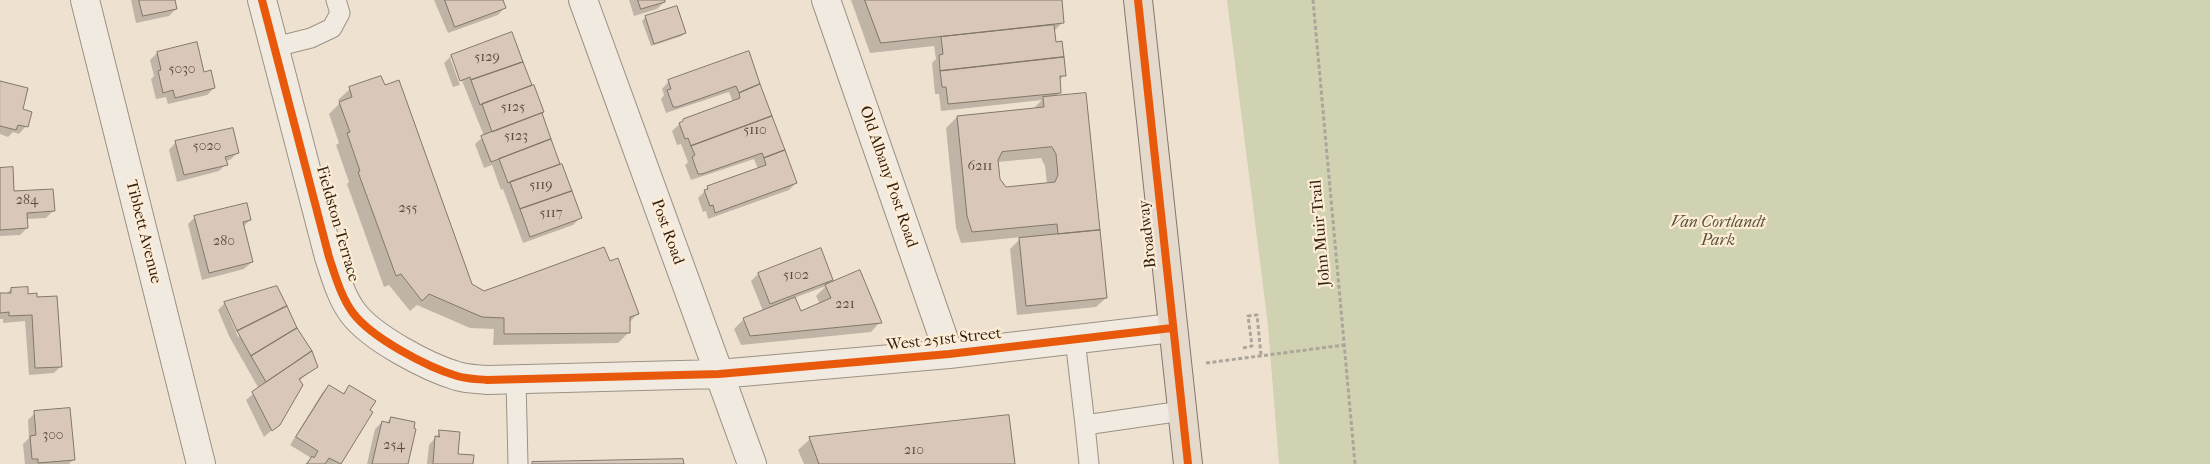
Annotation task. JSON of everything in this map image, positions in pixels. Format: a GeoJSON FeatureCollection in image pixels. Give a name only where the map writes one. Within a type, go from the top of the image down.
{"type":"FeatureCollection","features":[{"type":"Feature","properties":{"kind":"main road","name":"Broadway"},"geometry":{"type":"LineString","coordinates":[[1138,0],[1188,464]]}},
{"type":"Feature","properties":{"kind":"street","name":"Tibbett Avenue"},"geometry":{"type":"LineString","coordinates":[[85,0],[201,464]]}},
{"type":"Feature","properties":{"kind":"street","name":"Fieldston Terrace"},"geometry":{"type":"LineString","coordinates":[[262,0],[328,257],[338,285],[353,313],[394,347],[427,364],[458,376],[487,380],[719,374]]}},
{"type":"Feature","properties":{"kind":"street","name":"Post Road"},"geometry":{"type":"LineString","coordinates":[[583,0],[752,464]]}},
{"type":"Feature","properties":{"kind":"street","name":"Old Albany Post Road"},"geometry":{"type":"LineString","coordinates":[[826,0],[949,354]]}},
{"type":"Feature","properties":{"kind":"street","name":"West 251st Street"},"geometry":{"type":"LineString","coordinates":[[719,374],[949,354],[1172,328]]}},
{"type":"Feature","properties":{"kind":"lane"},"geometry":{"type":"LineString","coordinates":[[274,47],[311,38],[332,28],[340,13],[336,0]]}},
{"type":"Feature","properties":{"kind":"lane"},"geometry":{"type":"LineString","coordinates":[[1074,339],[1089,464]]}},
{"type":"Feature","properties":{"kind":"lane"},"geometry":{"type":"LineString","coordinates":[[516,380],[518,464]]}},
{"type":"Feature","properties":{"kind":"lane"},"geometry":{"type":"LineString","coordinates":[[1084,425],[1182,412]]}},
{"type":"Feature","properties":{"kind":"path"},"geometry":{"type":"LineString","coordinates":[[1242,348],[1252,346],[1248,316],[1257,316],[1261,355]]}},
{"type":"Feature","properties":{"kind":"path"},"geometry":{"type":"LineString","coordinates":[[1178,368],[1344,345]]}},
{"type":"Feature","properties":{"kind":"green space","name":"Van Cortlandt Park"},"geometry":{"type":"Polygon","coordinates":[[[1227,0],[2210,0],[2210,464],[1279,464],[1268,326],[1227,0]]]}},
{"type":"Feature","properties":{"kind":"building"},"geometry":{"type":"Polygon","coordinates":[[[139,0],[175,0],[177,9],[143,16],[139,0]]]}},
{"type":"Feature","properties":{"kind":"building"},"geometry":{"type":"Polygon","coordinates":[[[445,0],[503,0],[506,8],[455,27],[445,0]]]}},
{"type":"Feature","properties":{"kind":"building"},"geometry":{"type":"Polygon","coordinates":[[[638,0],[665,0],[665,2],[641,9],[638,0]]]}},
{"type":"Feature","properties":{"kind":"building"},"geometry":{"type":"Polygon","coordinates":[[[865,0],[1062,0],[1064,23],[881,43],[865,0]]]}},
{"type":"Feature","properties":{"kind":"building"},"geometry":{"type":"Polygon","coordinates":[[[677,6],[686,33],[654,44],[645,16],[677,6]]]}},
{"type":"Feature","properties":{"kind":"building"},"geometry":{"type":"Polygon","coordinates":[[[1054,25],[1056,42],[1062,41],[1064,57],[940,71],[939,55],[943,54],[941,37],[1054,25]]]}},
{"type":"Feature","properties":{"kind":"building"},"geometry":{"type":"Polygon","coordinates":[[[512,32],[523,62],[471,80],[470,77],[460,81],[451,55],[512,32]]]}},
{"type":"Feature","properties":{"kind":"building"},"geometry":{"type":"Polygon","coordinates":[[[197,42],[204,72],[211,70],[215,88],[175,98],[173,90],[163,93],[158,71],[161,70],[157,52],[197,42]]]}},
{"type":"Feature","properties":{"kind":"building"},"geometry":{"type":"Polygon","coordinates":[[[749,51],[760,84],[739,93],[736,86],[673,107],[667,90],[671,89],[668,80],[749,51]]]}},
{"type":"Feature","properties":{"kind":"building"},"geometry":{"type":"Polygon","coordinates":[[[1064,57],[1066,76],[1060,76],[1061,93],[948,104],[946,87],[942,87],[940,71],[1064,57]]]}},
{"type":"Feature","properties":{"kind":"building"},"geometry":{"type":"Polygon","coordinates":[[[523,62],[532,85],[480,105],[471,80],[523,62]]]}},
{"type":"Feature","properties":{"kind":"building"},"geometry":{"type":"Polygon","coordinates":[[[381,76],[385,85],[399,80],[472,284],[484,291],[604,247],[610,261],[618,258],[639,314],[630,317],[630,333],[504,334],[504,318],[482,317],[429,294],[422,301],[401,274],[396,276],[358,172],[360,171],[347,133],[350,132],[339,102],[352,97],[349,87],[381,76]]]}},
{"type":"Feature","properties":{"kind":"building"},"geometry":{"type":"Polygon","coordinates":[[[0,81],[28,88],[23,109],[32,112],[28,127],[18,125],[16,130],[0,126],[0,81]]]}},
{"type":"Feature","properties":{"kind":"building"},"geometry":{"type":"Polygon","coordinates":[[[760,84],[772,116],[691,146],[688,138],[685,139],[679,123],[683,119],[740,98],[739,93],[760,84]]]}},
{"type":"Feature","properties":{"kind":"building"},"geometry":{"type":"Polygon","coordinates":[[[534,85],[544,112],[492,132],[482,104],[534,85]]]}},
{"type":"Feature","properties":{"kind":"building"},"geometry":{"type":"Polygon","coordinates":[[[1086,93],[1100,230],[1058,234],[1057,224],[972,232],[967,216],[957,116],[1044,107],[1043,97],[1086,93]],[[1052,147],[1002,152],[998,160],[1000,179],[1006,187],[1055,182],[1058,175],[1056,154],[1052,147]]]}},
{"type":"Feature","properties":{"kind":"building"},"geometry":{"type":"Polygon","coordinates":[[[542,113],[551,139],[491,162],[481,136],[542,113]]]}},
{"type":"Feature","properties":{"kind":"building"},"geometry":{"type":"Polygon","coordinates":[[[772,116],[785,150],[764,158],[762,153],[698,174],[692,157],[695,155],[691,146],[772,116]]]}},
{"type":"Feature","properties":{"kind":"building"},"geometry":{"type":"Polygon","coordinates":[[[233,128],[239,153],[225,157],[228,165],[184,175],[175,141],[233,128]]]}},
{"type":"Feature","properties":{"kind":"building"},"geometry":{"type":"Polygon","coordinates":[[[551,139],[560,164],[508,183],[499,159],[551,139]]]}},
{"type":"Feature","properties":{"kind":"building"},"geometry":{"type":"Polygon","coordinates":[[[785,150],[797,183],[715,213],[713,205],[710,206],[704,190],[708,189],[707,186],[766,165],[764,158],[785,150]]]}},
{"type":"Feature","properties":{"kind":"building"},"geometry":{"type":"Polygon","coordinates":[[[562,164],[572,191],[520,209],[510,182],[562,164]]]}},
{"type":"Feature","properties":{"kind":"building"},"geometry":{"type":"Polygon","coordinates":[[[13,167],[14,191],[53,189],[55,211],[27,213],[28,228],[0,230],[0,168],[13,167]]]}},
{"type":"Feature","properties":{"kind":"building"},"geometry":{"type":"Polygon","coordinates":[[[572,191],[582,218],[530,237],[520,209],[572,191]]]}},
{"type":"Feature","properties":{"kind":"building"},"geometry":{"type":"Polygon","coordinates":[[[247,203],[251,220],[243,222],[253,262],[209,273],[194,216],[247,203]]]}},
{"type":"Feature","properties":{"kind":"building"},"geometry":{"type":"Polygon","coordinates":[[[1100,230],[1107,298],[1026,306],[1019,238],[1100,230]]]}},
{"type":"Feature","properties":{"kind":"building"},"geometry":{"type":"Polygon","coordinates":[[[821,248],[833,280],[770,304],[758,273],[821,248]]]}},
{"type":"Feature","properties":{"kind":"building"},"geometry":{"type":"Polygon","coordinates":[[[860,270],[882,323],[750,336],[743,318],[795,297],[801,311],[831,298],[825,285],[860,270]]]}},
{"type":"Feature","properties":{"kind":"building"},"geometry":{"type":"Polygon","coordinates":[[[277,286],[287,306],[237,331],[224,302],[277,286]]]}},
{"type":"Feature","properties":{"kind":"building"},"geometry":{"type":"Polygon","coordinates":[[[28,287],[28,294],[37,293],[37,297],[57,296],[62,367],[35,368],[32,315],[9,316],[9,312],[0,313],[0,293],[11,293],[11,288],[28,287]]]}},
{"type":"Feature","properties":{"kind":"building"},"geometry":{"type":"Polygon","coordinates":[[[287,306],[297,328],[251,356],[237,331],[287,306]]]}},
{"type":"Feature","properties":{"kind":"building"},"geometry":{"type":"Polygon","coordinates":[[[297,328],[312,351],[266,382],[251,356],[297,328]]]}},
{"type":"Feature","properties":{"kind":"building"},"geometry":{"type":"Polygon","coordinates":[[[312,351],[318,367],[299,379],[303,385],[280,425],[272,431],[252,392],[312,351]]]}},
{"type":"Feature","properties":{"kind":"building"},"geometry":{"type":"Polygon","coordinates":[[[329,385],[344,394],[349,385],[376,401],[370,410],[373,412],[341,464],[329,458],[325,464],[307,464],[318,451],[296,437],[329,385]]]}},
{"type":"Feature","properties":{"kind":"building"},"geometry":{"type":"Polygon","coordinates":[[[70,408],[75,460],[38,463],[38,459],[32,459],[30,436],[36,435],[34,411],[70,408]]]}},
{"type":"Feature","properties":{"kind":"building"},"geometry":{"type":"Polygon","coordinates":[[[1009,415],[1015,464],[819,464],[809,437],[1009,415]]]}},
{"type":"Feature","properties":{"kind":"building"},"geometry":{"type":"Polygon","coordinates":[[[391,417],[415,422],[414,428],[416,429],[408,464],[372,464],[382,421],[389,423],[391,417]]]}},
{"type":"Feature","properties":{"kind":"building"},"geometry":{"type":"Polygon","coordinates":[[[439,430],[460,432],[458,454],[474,455],[473,464],[433,464],[435,436],[439,437],[439,430]]]}},
{"type":"Feature","properties":{"kind":"building"},"geometry":{"type":"Polygon","coordinates":[[[683,459],[684,464],[532,464],[532,462],[683,459]]]}},
{"type":"Feature","properties":{"kind":"cycle path"},"geometry":{"type":"LineString","coordinates":[[262,0],[329,257],[345,300],[362,323],[386,342],[416,359],[445,372],[464,378],[487,380],[719,374],[949,354],[1172,328]]}},
{"type":"Feature","properties":{"kind":"cycle path"},"geometry":{"type":"LineString","coordinates":[[1138,0],[1188,464]]}}]}
